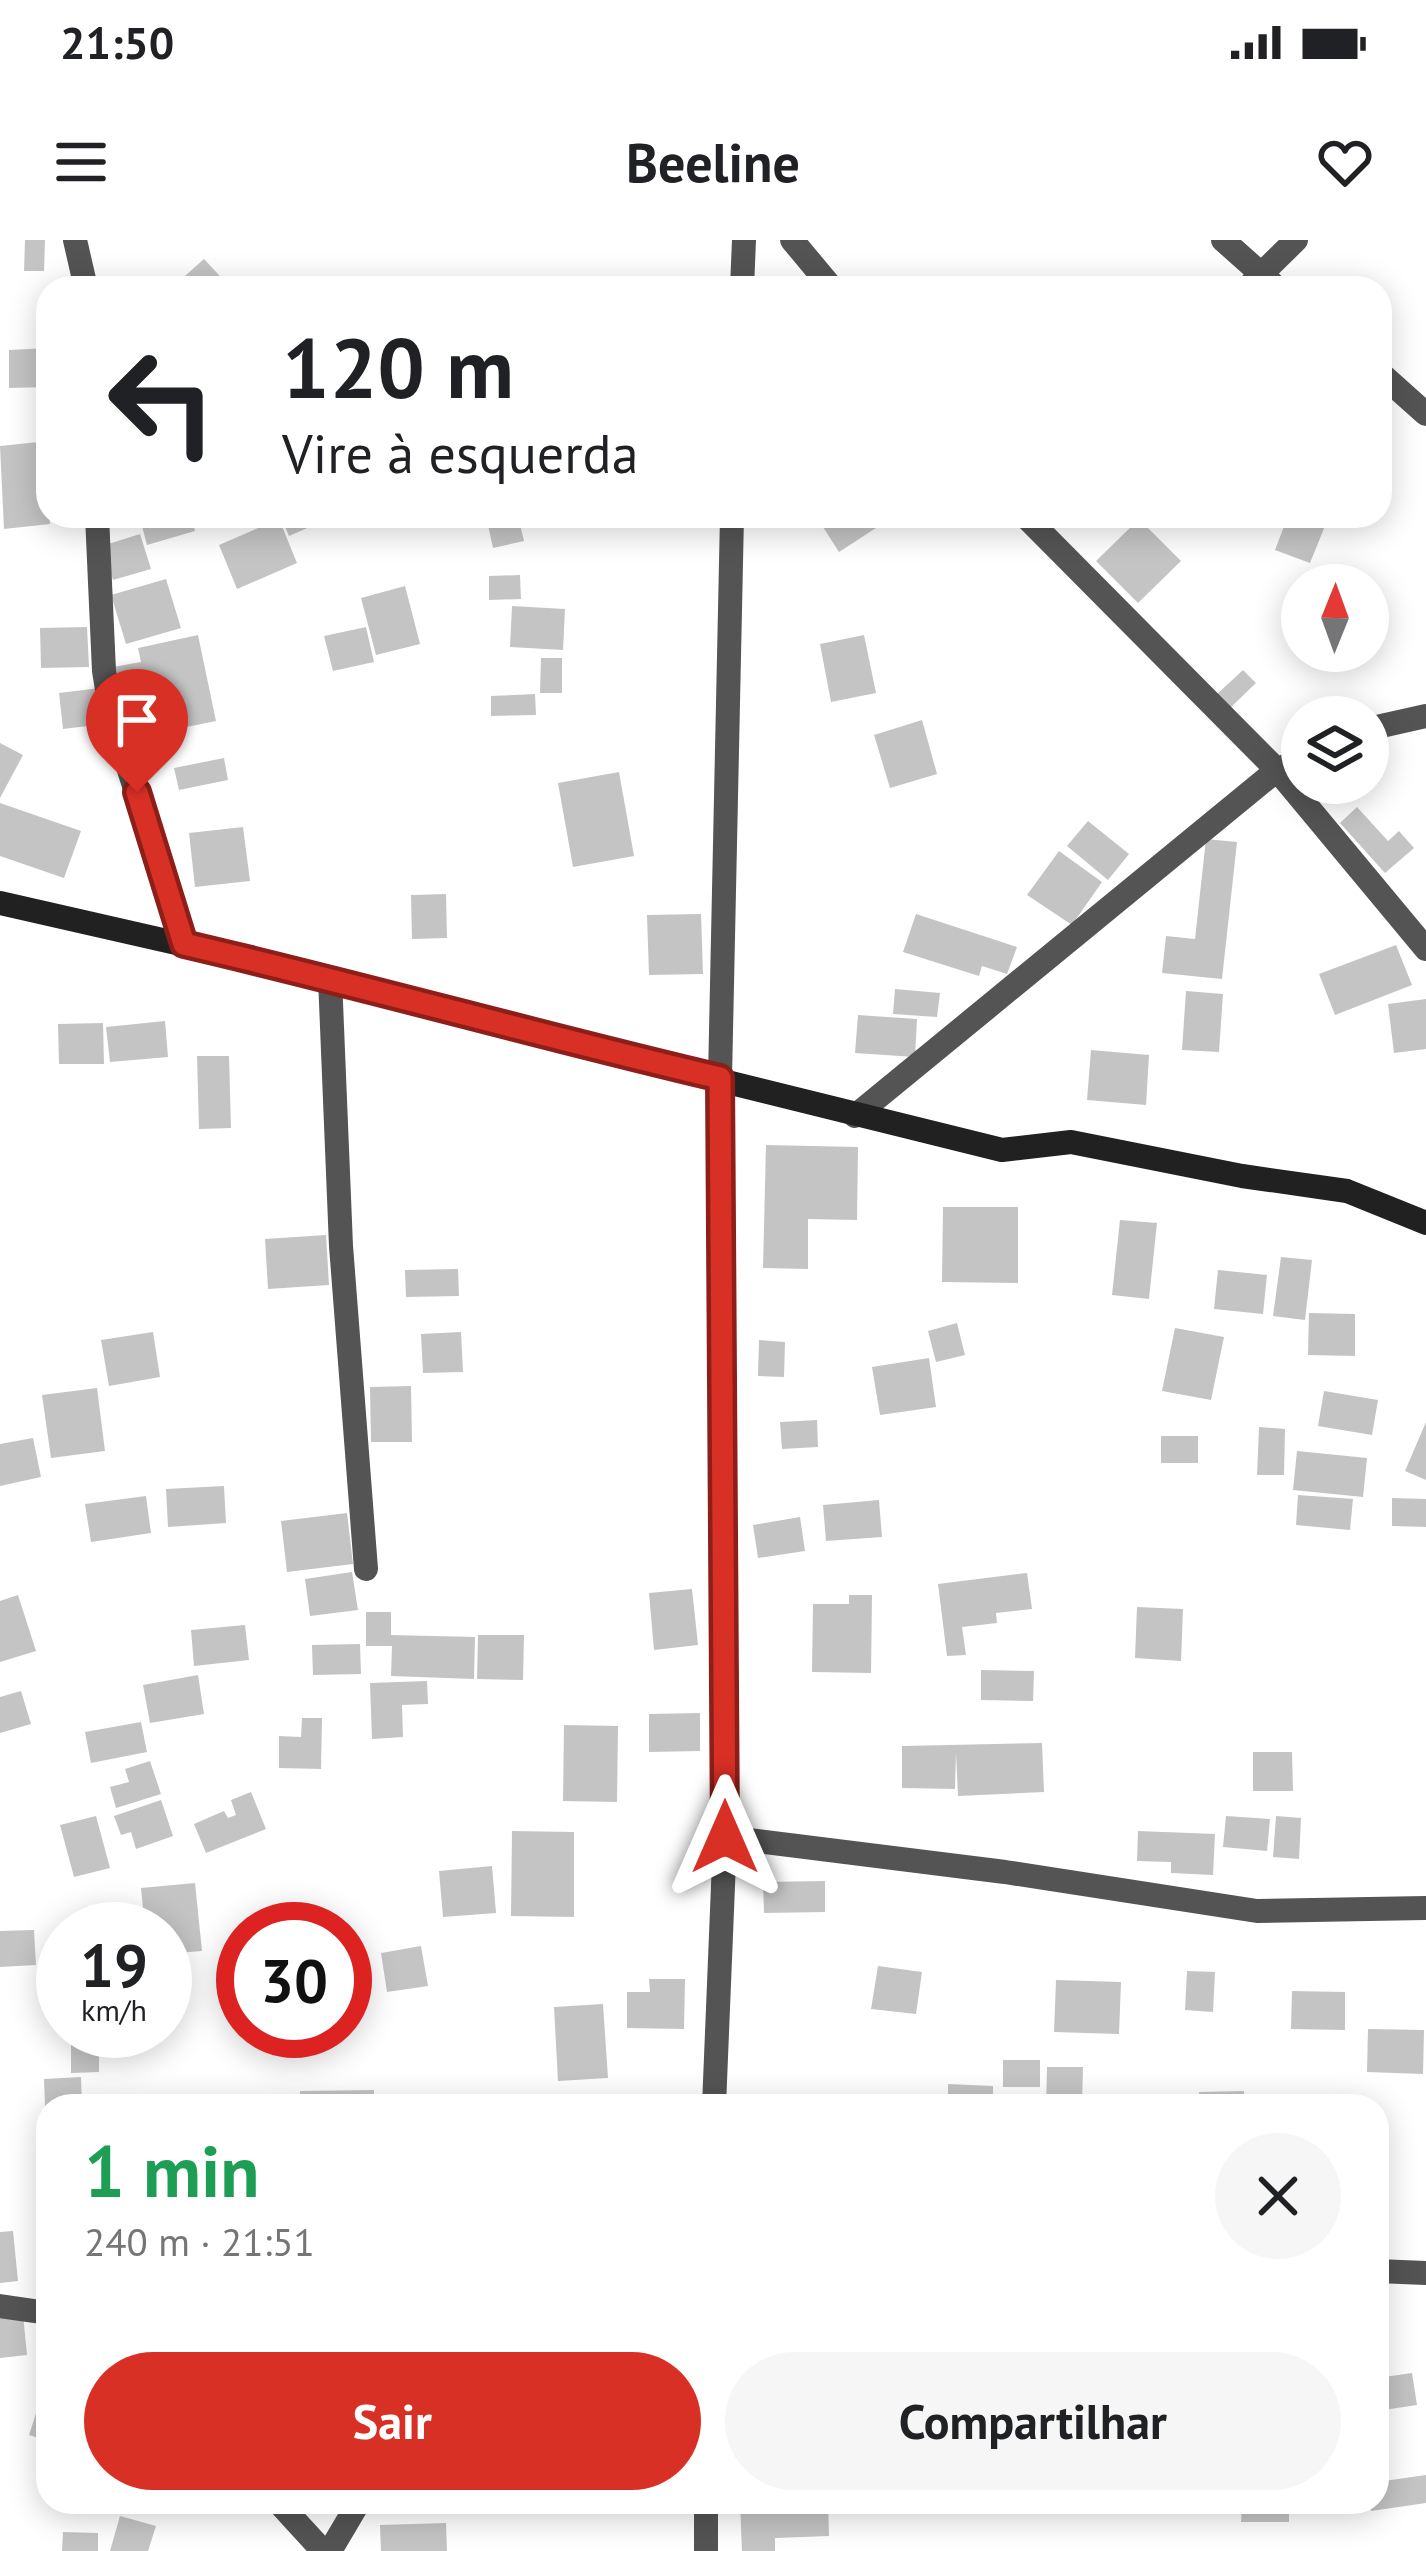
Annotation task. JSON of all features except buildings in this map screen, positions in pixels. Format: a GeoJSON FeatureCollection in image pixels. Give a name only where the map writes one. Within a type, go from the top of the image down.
{"type":"FeatureCollection","features":[{"type":"Feature","properties":{"kind":"street"},"geometry":{"type":"LineString","coordinates":[[75,240],[83,276]]}},
{"type":"Feature","properties":{"kind":"street"},"geometry":{"type":"LineString","coordinates":[[742,276],[744,240]]}},
{"type":"Feature","properties":{"kind":"street"},"geometry":{"type":"LineString","coordinates":[[1223,240],[1254,276]]}},
{"type":"Feature","properties":{"kind":"street"},"geometry":{"type":"LineString","coordinates":[[1267,276],[1296,240]]}},
{"type":"Feature","properties":{"kind":"street"},"geometry":{"type":"LineString","coordinates":[[798,242],[823,276]]}},
{"type":"Feature","properties":{"kind":"street"},"geometry":{"type":"LineString","coordinates":[[1392,384],[1426,414]]}},
{"type":"Feature","properties":{"kind":"street"},"geometry":{"type":"LineString","coordinates":[[98,528],[104,671],[111,713],[184,944]]}},
{"type":"Feature","properties":{"kind":"street"},"geometry":{"type":"LineString","coordinates":[[714,2094],[725,1837],[720,1078],[732,528]]}},
{"type":"Feature","properties":{"kind":"street"},"geometry":{"type":"LineString","coordinates":[[1042,528],[1276,770],[1426,949]]}},
{"type":"Feature","properties":{"kind":"street"},"geometry":{"type":"LineString","coordinates":[[1389,724],[1426,716]]}},
{"type":"Feature","properties":{"kind":"street"},"geometry":{"type":"LineString","coordinates":[[855,1116],[1281,768]]}},
{"type":"Feature","properties":{"kind":"street"},"geometry":{"type":"LineString","coordinates":[[0,903],[330,978],[537,1035],[1002,1150],[1071,1142],[1242,1176],[1348,1191],[1426,1223]]}},
{"type":"Feature","properties":{"kind":"street"},"geometry":{"type":"LineString","coordinates":[[330,978],[341,1246],[366,1569]]}},
{"type":"Feature","properties":{"kind":"street"},"geometry":{"type":"LineString","coordinates":[[725,1837],[1005,1872],[1257,1911],[1426,1908]]}},
{"type":"Feature","properties":{"kind":"street"},"geometry":{"type":"LineString","coordinates":[[1389,2271],[1426,2273]]}},
{"type":"Feature","properties":{"kind":"street"},"geometry":{"type":"LineString","coordinates":[[0,2306],[36,2311]]}},
{"type":"Feature","properties":{"kind":"street"},"geometry":{"type":"LineString","coordinates":[[290,2514],[327,2551],[351,2514]]}},
{"type":"Feature","properties":{"kind":"street"},"geometry":{"type":"LineString","coordinates":[[706,2514],[706,2551]]}},
{"type":"Feature","properties":{"kind":"route"},"geometry":{"type":"LineString","coordinates":[[137,792],[184,944],[720,1078],[725,1837]]}}]}
